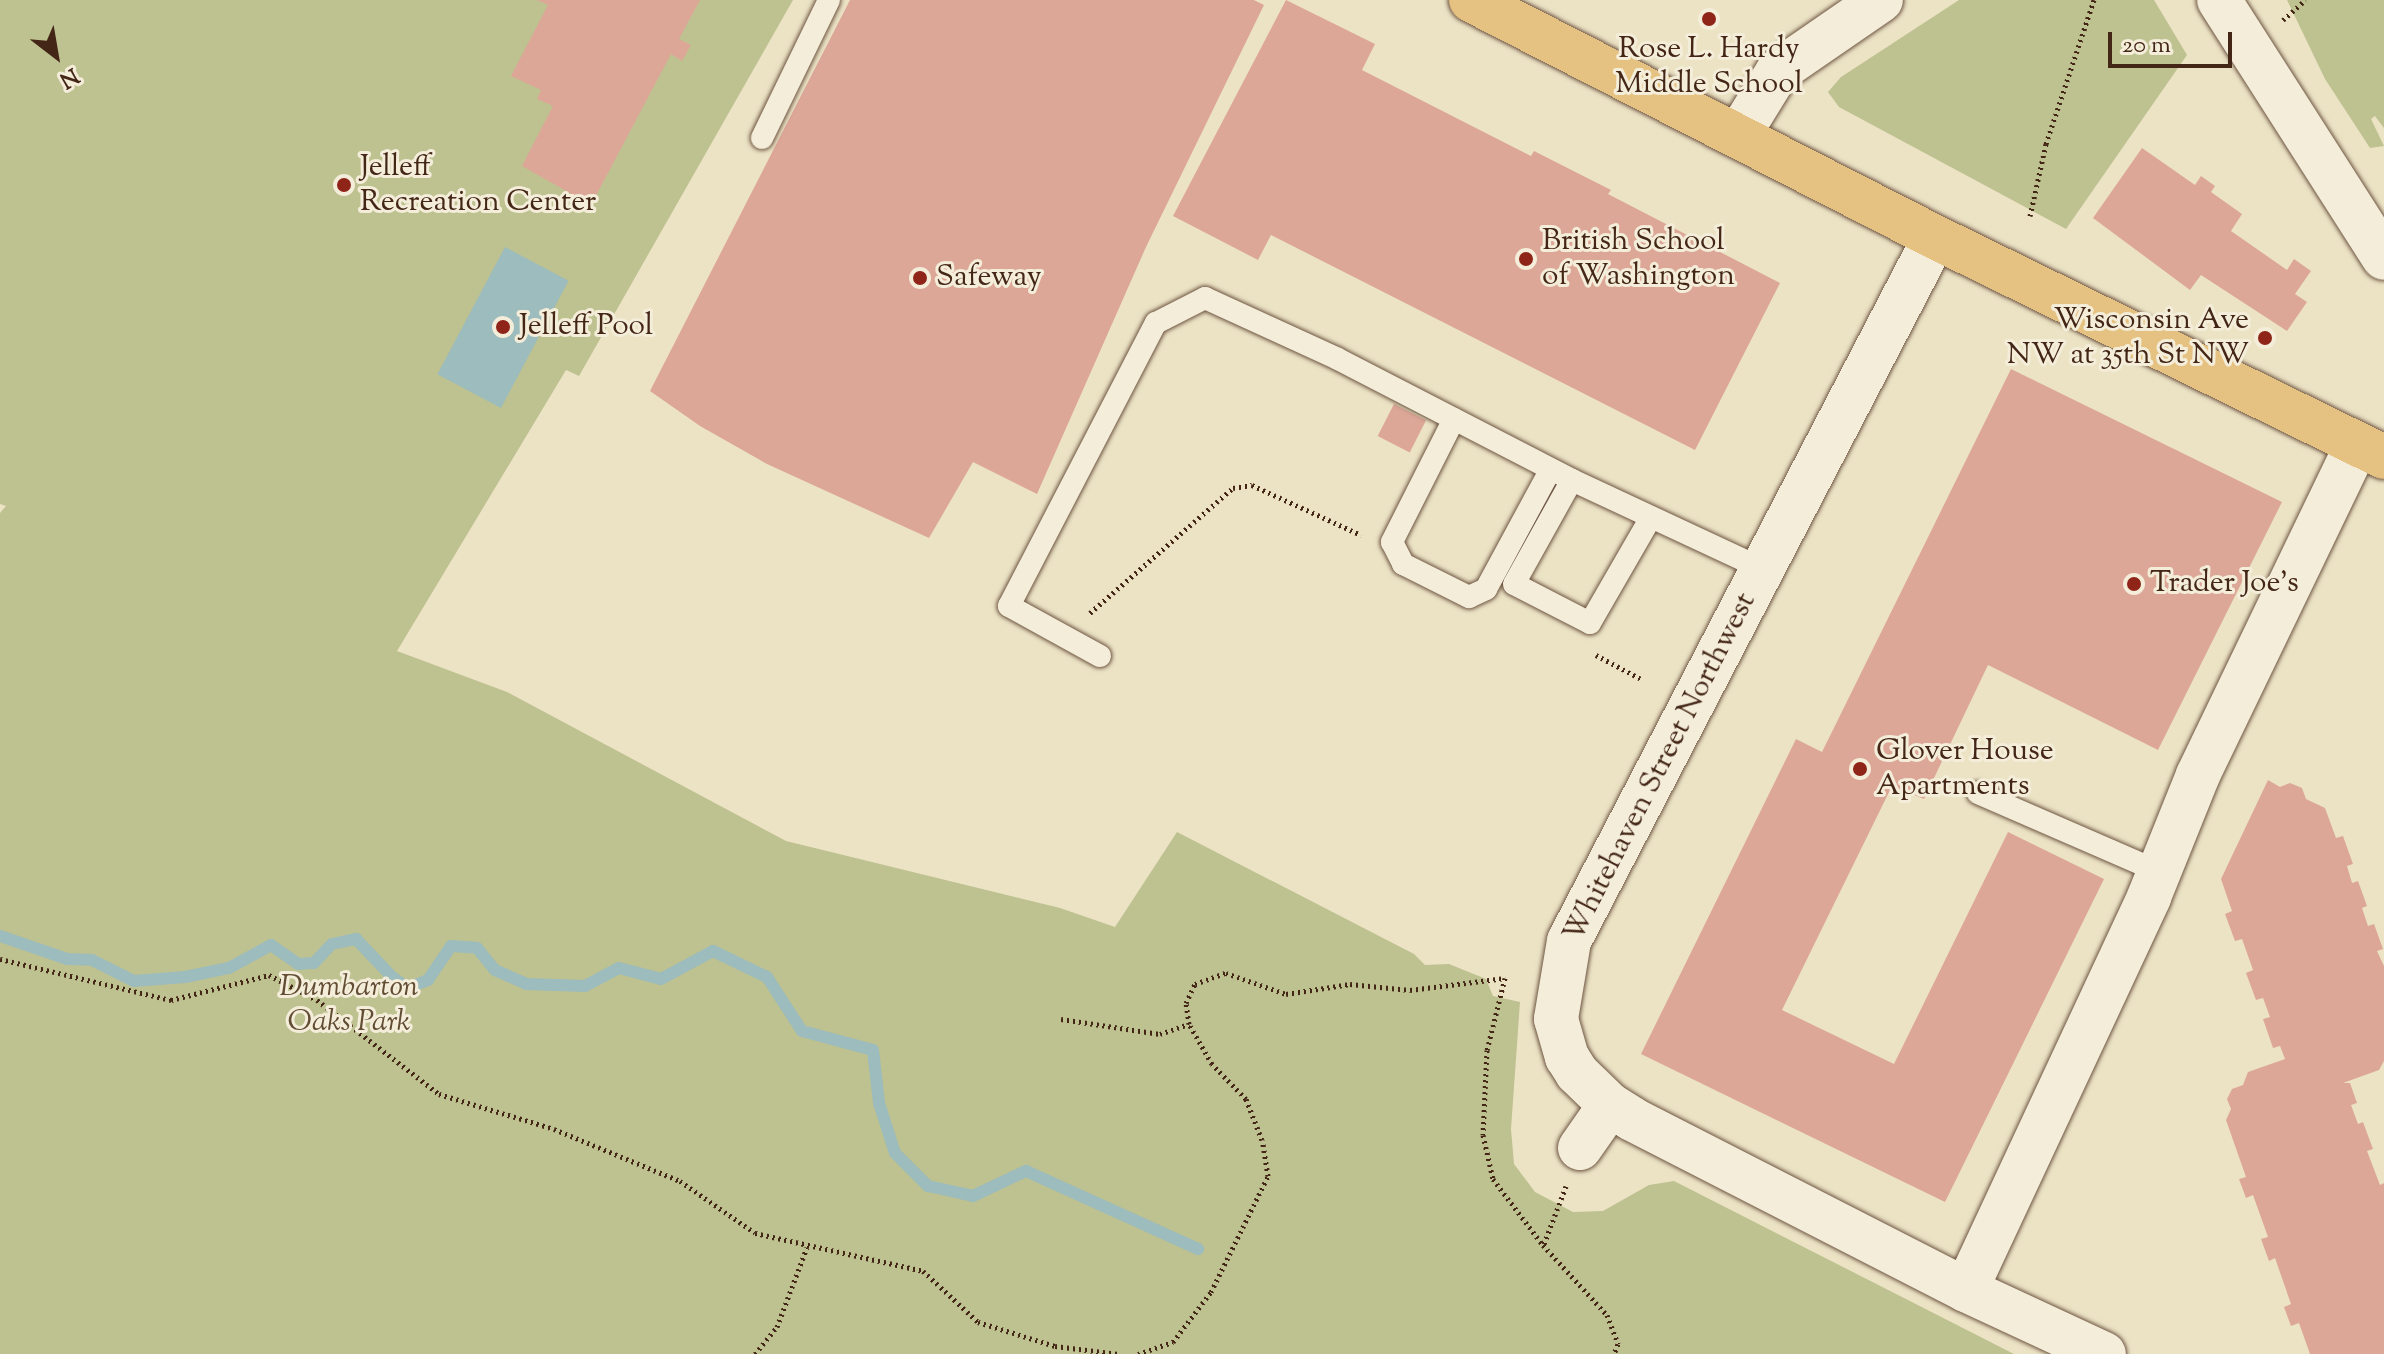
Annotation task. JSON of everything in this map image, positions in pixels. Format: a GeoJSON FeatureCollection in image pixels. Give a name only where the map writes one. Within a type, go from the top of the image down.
{"type":"FeatureCollection","features":[{"type":"Feature","properties":{"kind":"main road"},"geometry":{"type":"LineString","coordinates":[[1471,0],[1935,237],[2370,451]]}},
{"type":"Feature","properties":{"kind":"street"},"geometry":{"type":"LineString","coordinates":[[1738,136],[1778,71],[1881,0]]}},
{"type":"Feature","properties":{"kind":"street"},"geometry":{"type":"LineString","coordinates":[[2219,0],[2384,258]]}},
{"type":"Feature","properties":{"kind":"street","name":"Whitehaven Street Northwest"},"geometry":{"type":"LineString","coordinates":[[1935,237],[1569,941],[1556,1004],[1560,1040],[1577,1073],[1610,1105],[1966,1290],[2104,1354]]}},
{"type":"Feature","properties":{"kind":"street"},"geometry":{"type":"LineString","coordinates":[[1966,1290],[2153,884],[2198,775],[2370,451]]}},
{"type":"Feature","properties":{"kind":"street"},"geometry":{"type":"LineString","coordinates":[[1580,1148],[1610,1105]]}},
{"type":"Feature","properties":{"kind":"lane"},"geometry":{"type":"LineString","coordinates":[[762,138],[829,0]]}},
{"type":"Feature","properties":{"kind":"lane"},"geometry":{"type":"LineString","coordinates":[[1100,656],[1009,606],[1156,323],[1205,298],[1338,359],[1650,519],[1763,569]]}},
{"type":"Feature","properties":{"kind":"lane"},"geometry":{"type":"LineString","coordinates":[[1454,419],[1392,542],[1403,564],[1469,597],[1486,589],[1551,469]]}},
{"type":"Feature","properties":{"kind":"lane"},"geometry":{"type":"LineString","coordinates":[[1572,480],[1514,584],[1590,623],[1650,519]]}},
{"type":"Feature","properties":{"kind":"lane"},"geometry":{"type":"LineString","coordinates":[[1978,793],[2153,884]]}},
{"type":"Feature","properties":{"kind":"path"},"geometry":{"type":"LineString","coordinates":[[2030,216],[2046,144],[2094,0]]}},
{"type":"Feature","properties":{"kind":"path"},"geometry":{"type":"LineString","coordinates":[[2279,23],[2305,0]]}},
{"type":"Feature","properties":{"kind":"path"},"geometry":{"type":"LineString","coordinates":[[1063,636],[1233,488],[1252,485],[1398,554]]}},
{"type":"Feature","properties":{"kind":"path"},"geometry":{"type":"LineString","coordinates":[[0,959],[171,1000],[269,975],[317,1000],[439,1094],[554,1129],[680,1181],[755,1233],[923,1271],[978,1322],[988,1326],[1055,1346],[1118,1354]]}},
{"type":"Feature","properties":{"kind":"path"},"geometry":{"type":"LineString","coordinates":[[1138,1354],[1173,1342],[1211,1292],[1268,1176],[1262,1140],[1246,1099],[1212,1064],[1189,1024],[1186,1003],[1195,984],[1226,973],[1286,994],[1350,984],[1410,990],[1505,978],[1487,1050],[1483,1135],[1493,1179],[1543,1245],[1607,1315],[1618,1344],[1614,1354]]}},
{"type":"Feature","properties":{"kind":"path"},"geometry":{"type":"LineString","coordinates":[[1061,1019],[1160,1034],[1189,1024]]}},
{"type":"Feature","properties":{"kind":"path"},"geometry":{"type":"LineString","coordinates":[[1543,1245],[1580,1148]]}},
{"type":"Feature","properties":{"kind":"path"},"geometry":{"type":"LineString","coordinates":[[755,1354],[777,1327],[807,1247]]}},
{"type":"Feature","properties":{"kind":"green space","name":"Dumbarton Oaks Park"},"geometry":{"type":"Polygon","coordinates":[[[0,0],[793,0],[579,376],[566,370],[397,651],[507,692],[786,841],[1060,908],[1115,927],[1177,832],[1414,954],[1425,965],[1449,964],[1486,979],[1493,996],[1520,1002],[1511,1129],[1514,1164],[1535,1192],[1573,1212],[1603,1211],[1649,1185],[1674,1181],[2014,1354],[0,1354],[0,513],[6,506],[0,504],[0,0]]]}},
{"type":"Feature","properties":{"kind":"green space"},"geometry":{"type":"Polygon","coordinates":[[[1959,0],[2154,0],[2187,55],[2066,229],[1839,107],[1828,92],[1841,77],[1959,0]]]}},
{"type":"Feature","properties":{"kind":"green space"},"geometry":{"type":"Polygon","coordinates":[[[2287,0],[2384,0],[2384,128],[2375,116],[2371,119],[2384,146],[2370,148],[2325,79],[2287,0]]]}},
{"type":"Feature","properties":{"kind":"water","name":"Jelleff Pool"},"geometry":{"type":"Polygon","coordinates":[[[505,247],[569,281],[501,408],[437,374],[505,247]]]}},
{"type":"Feature","properties":{"kind":"building","name":"Jelleff Recreation Center"},"geometry":{"type":"Polygon","coordinates":[[[537,0],[700,0],[679,39],[691,45],[682,61],[671,54],[591,205],[522,166],[553,106],[537,99],[541,90],[511,76],[548,5],[537,0]]]}},
{"type":"Feature","properties":{"kind":"building","name":"Safeway"},"geometry":{"type":"Polygon","coordinates":[[[850,0],[1254,0],[1264,5],[1146,247],[1037,494],[973,462],[929,538],[767,464],[700,426],[650,391],[850,0]]]}},
{"type":"Feature","properties":{"kind":"building","name":"British School of Washington"},"geometry":{"type":"Polygon","coordinates":[[[1286,0],[1375,44],[1362,70],[1531,156],[1534,151],[1611,190],[1608,194],[1780,283],[1695,450],[1271,235],[1258,260],[1173,216],[1286,0]]]}},
{"type":"Feature","properties":{"kind":"building"},"geometry":{"type":"Polygon","coordinates":[[[2142,148],[2195,185],[2201,176],[2215,186],[2211,192],[2242,214],[2231,231],[2287,270],[2294,259],[2311,271],[2295,294],[2307,302],[2287,331],[2201,275],[2190,290],[2093,218],[2142,148]]]}},
{"type":"Feature","properties":{"kind":"building","name":"Glover House Apartments"},"geometry":{"type":"Polygon","coordinates":[[[2011,369],[2282,502],[2158,750],[1988,665],[1924,799],[1892,786],[1782,1010],[1894,1064],[2008,832],[2104,879],[1945,1202],[1641,1054],[1796,739],[1822,752],[2011,369]]]}},
{"type":"Feature","properties":{"kind":"building"},"geometry":{"type":"Polygon","coordinates":[[[1394,404],[1426,420],[1410,452],[1378,436],[1394,404]]]}},
{"type":"Feature","properties":{"kind":"building"},"geometry":{"type":"Polygon","coordinates":[[[2268,780],[2280,787],[2290,783],[2302,788],[2306,799],[2325,808],[2336,838],[2343,836],[2353,864],[2347,866],[2352,883],[2358,881],[2367,906],[2362,908],[2368,926],[2374,924],[2383,949],[2377,951],[2384,966],[2384,1061],[2379,1070],[2343,1083],[2350,1083],[2357,1103],[2351,1105],[2358,1124],[2363,1122],[2373,1149],[2367,1151],[2380,1185],[2384,1183],[2384,1354],[2310,1354],[2299,1323],[2291,1326],[2284,1307],[2291,1304],[2275,1258],[2269,1261],[2261,1239],[2268,1237],[2253,1195],[2246,1198],[2239,1179],[2246,1177],[2226,1120],[2231,1109],[2227,1099],[2232,1089],[2243,1085],[2248,1072],[2285,1059],[2280,1046],[2273,1048],[2263,1019],[2270,1017],[2263,998],[2256,1000],[2246,973],[2253,970],[2242,939],[2235,941],[2225,914],[2232,911],[2221,879],[2268,780]]]}},
{"type":"Feature","properties":{"kind":"waterway"},"geometry":{"type":"LineString","coordinates":[[0,936],[67,959],[92,960],[134,981],[185,977],[229,968],[271,945],[298,964],[314,963],[332,944],[356,939],[392,977],[408,988],[428,980],[451,946],[477,948],[495,970],[526,984],[585,986],[619,968],[661,979],[713,951],[767,977],[802,1031],[873,1050],[879,1103],[895,1153],[928,1186],[973,1196],[1026,1171],[1198,1249]]}},
{"type":"Feature","properties":{"kind":"place","name":"Rose L. Hardy Middle School"},"geometry":{"type":"Point","coordinates":[1709,19]}},
{"type":"Feature","properties":{"kind":"place","name":"Jelleff Recreation Center"},"geometry":{"type":"Point","coordinates":[344,185]}},
{"type":"Feature","properties":{"kind":"place","name":"British School of Washington"},"geometry":{"type":"Point","coordinates":[1526,259]}},
{"type":"Feature","properties":{"kind":"place","name":"Safeway"},"geometry":{"type":"Point","coordinates":[920,278]}},
{"type":"Feature","properties":{"kind":"place","name":"Jelleff Pool"},"geometry":{"type":"Point","coordinates":[503,327]}},
{"type":"Feature","properties":{"kind":"place","name":"Wisconsin Ave NW at 35th St NW"},"geometry":{"type":"Point","coordinates":[2265,338]}},
{"type":"Feature","properties":{"kind":"place","name":"Trader Joe's"},"geometry":{"type":"Point","coordinates":[2134,584]}},
{"type":"Feature","properties":{"kind":"place","name":"Glover House Apartments"},"geometry":{"type":"Point","coordinates":[1860,769]}}]}
